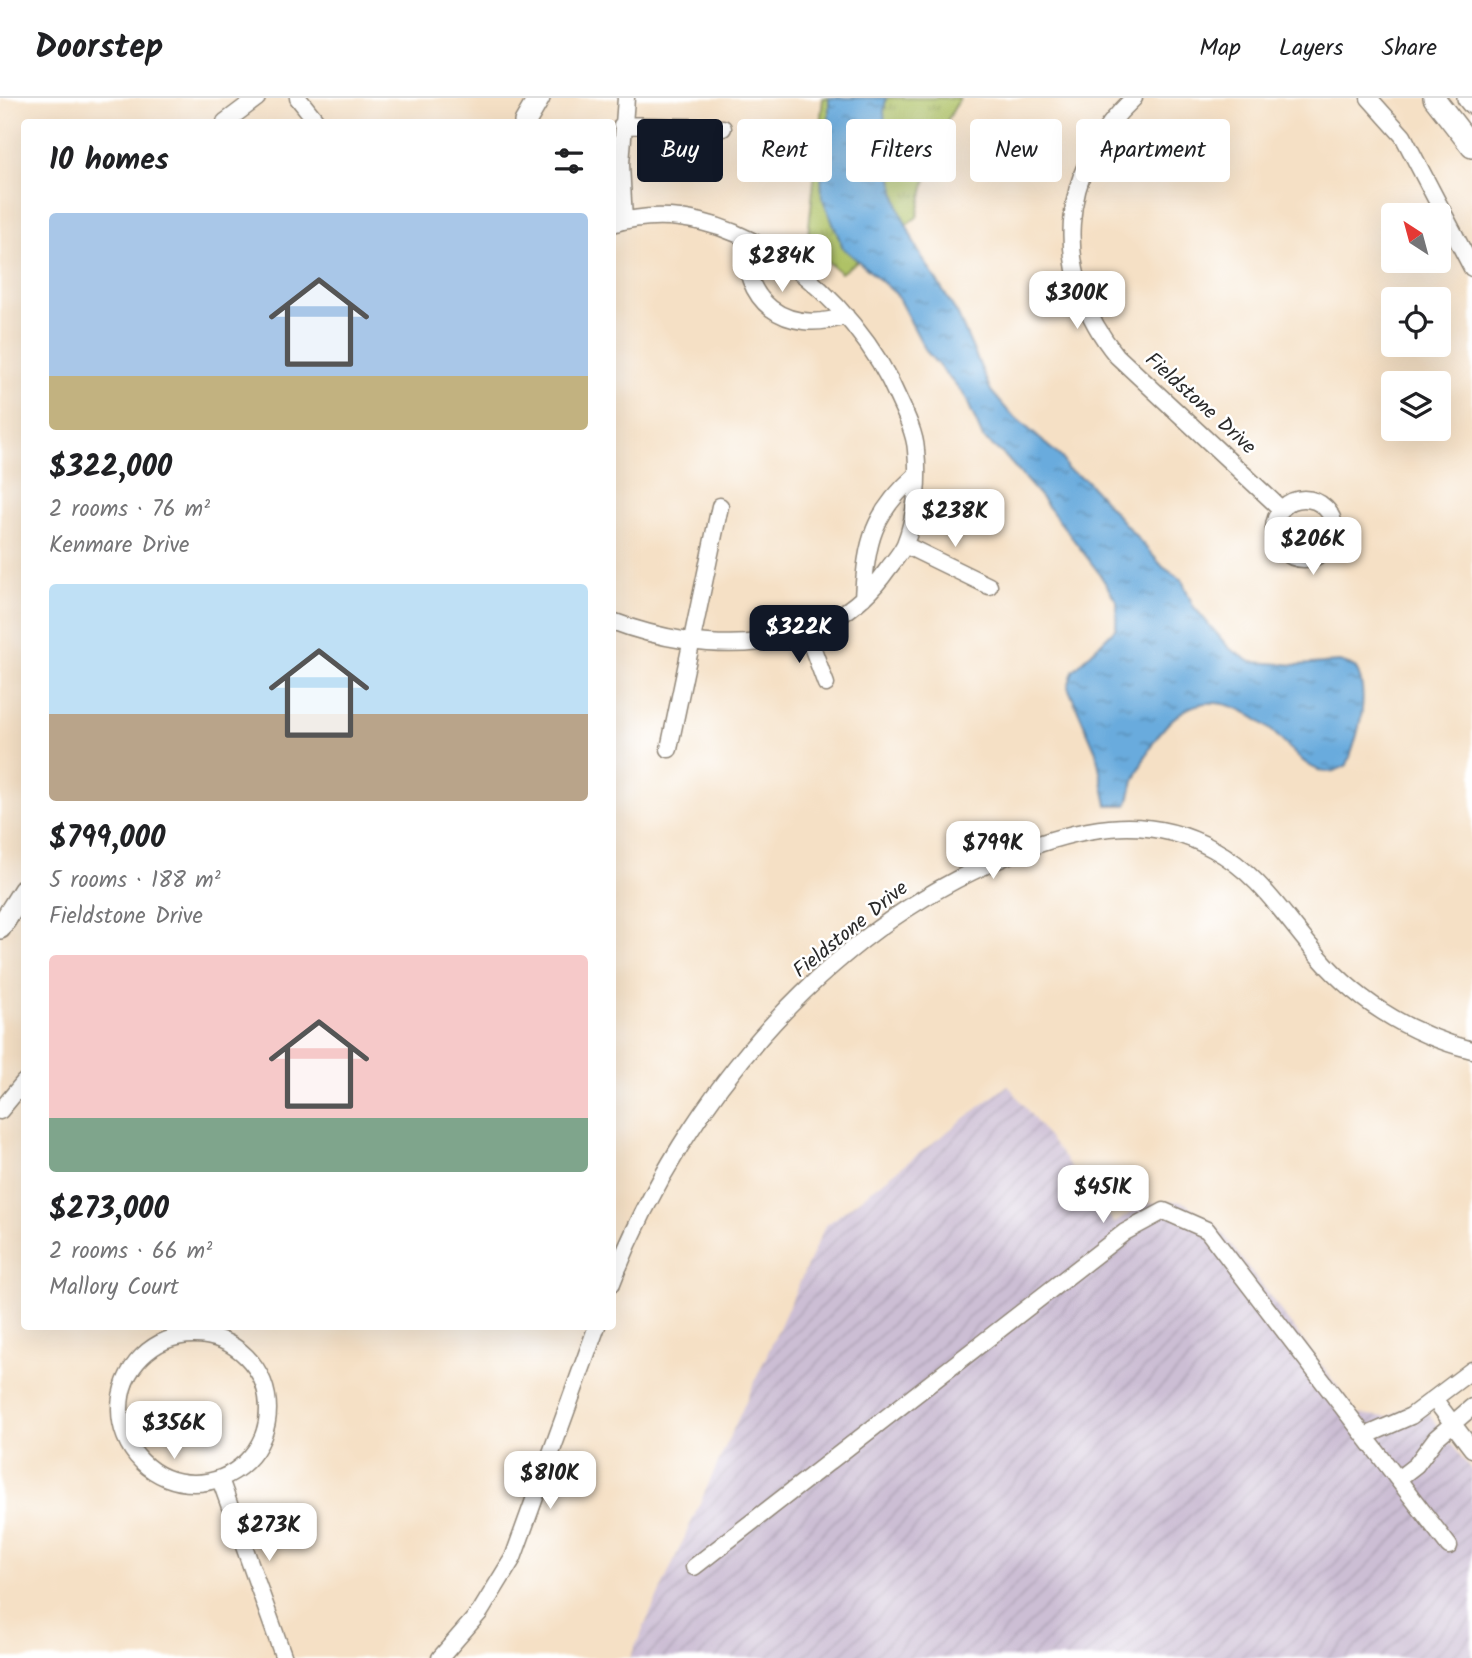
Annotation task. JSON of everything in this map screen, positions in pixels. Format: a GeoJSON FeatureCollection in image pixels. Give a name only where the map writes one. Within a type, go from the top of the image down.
{"type":"FeatureCollection","features":[{"type":"Feature","properties":{"kind":"main road"},"geometry":{"type":"LineString","coordinates":[[527,119],[539,98]]}},
{"type":"Feature","properties":{"kind":"main road"},"geometry":{"type":"LineString","coordinates":[[1434,98],[1472,147]]}},
{"type":"Feature","properties":{"kind":"main road"},"geometry":{"type":"LineString","coordinates":[[1468,98],[1472,103]]}},
{"type":"Feature","properties":{"kind":"main road"},"geometry":{"type":"LineString","coordinates":[[0,928],[21,895]]}},
{"type":"Feature","properties":{"kind":"street"},"geometry":{"type":"LineString","coordinates":[[229,119],[257,98]]}},
{"type":"Feature","properties":{"kind":"street"},"geometry":{"type":"LineString","coordinates":[[298,98],[315,119]]}},
{"type":"Feature","properties":{"kind":"street"},"geometry":{"type":"LineString","coordinates":[[616,622],[636,630],[690,639],[748,644],[807,633],[826,625],[863,598],[905,545],[916,475],[916,448],[892,383],[846,316],[805,276],[772,251],[714,225],[662,218],[618,223],[622,125],[626,98]]}},
{"type":"Feature","properties":{"kind":"street","name":"Fieldstone Drive"},"geometry":{"type":"LineString","coordinates":[[1134,98],[1097,142],[1073,204],[1072,254],[1084,303],[1097,328],[1118,356],[1281,509]]}},
{"type":"Feature","properties":{"kind":"street"},"geometry":{"type":"LineString","coordinates":[[1369,98],[1403,136],[1472,268]]}},
{"type":"Feature","properties":{"kind":"street"},"geometry":{"type":"LineString","coordinates":[[622,125],[637,125]]}},
{"type":"Feature","properties":{"kind":"street"},"geometry":{"type":"LineString","coordinates":[[745,238],[747,271],[753,287],[765,304],[779,314],[801,323],[827,322],[846,316]]}},
{"type":"Feature","properties":{"kind":"street"},"geometry":{"type":"LineString","coordinates":[[863,598],[869,541],[880,516],[895,494],[916,475]]}},
{"type":"Feature","properties":{"kind":"street"},"geometry":{"type":"LineString","coordinates":[[668,749],[720,506]]}},
{"type":"Feature","properties":{"kind":"street"},"geometry":{"type":"LineString","coordinates":[[905,545],[989,586]]}},
{"type":"Feature","properties":{"kind":"street"},"geometry":{"type":"LineString","coordinates":[[807,633],[826,684]]}},
{"type":"Feature","properties":{"kind":"street","name":"Fieldstone Drive"},"geometry":{"type":"LineString","coordinates":[[616,1274],[651,1196],[704,1110],[754,1046],[795,1002],[852,951],[907,909],[948,883],[993,861],[1063,834],[1100,827],[1154,827],[1212,848],[1261,885],[1326,965],[1365,1000],[1407,1026],[1472,1049]]}},
{"type":"Feature","properties":{"kind":"street"},"geometry":{"type":"LineString","coordinates":[[0,1111],[21,1086]]}},
{"type":"Feature","properties":{"kind":"street"},"geometry":{"type":"LineString","coordinates":[[694,1567],[1125,1231],[1164,1211],[1207,1230],[1449,1546]]}},
{"type":"Feature","properties":{"kind":"street"},"geometry":{"type":"LineString","coordinates":[[440,1658],[480,1612],[513,1558],[596,1330]]}},
{"type":"Feature","properties":{"kind":"street"},"geometry":{"type":"LineString","coordinates":[[195,1334],[221,1339],[243,1352],[260,1372],[268,1396],[268,1422],[260,1447],[243,1466],[220,1479],[197,1484],[174,1481],[152,1471],[135,1455],[124,1435],[119,1411],[127,1377],[149,1349],[170,1338],[195,1334]]}},
{"type":"Feature","properties":{"kind":"street"},"geometry":{"type":"LineString","coordinates":[[1365,1436],[1393,1426],[1472,1370]]}},
{"type":"Feature","properties":{"kind":"street"},"geometry":{"type":"LineString","coordinates":[[1434,1399],[1472,1449]]}},
{"type":"Feature","properties":{"kind":"street"},"geometry":{"type":"LineString","coordinates":[[1398,1479],[1416,1465],[1436,1438],[1472,1407]]}},
{"type":"Feature","properties":{"kind":"street"},"geometry":{"type":"LineString","coordinates":[[220,1479],[284,1658]]}},
{"type":"Feature","properties":{"kind":"shaded area"},"geometry":{"type":"Polygon","coordinates":[[[1008,1085],[1114,1223],[1147,1204],[1181,1201],[1214,1222],[1358,1414],[1388,1417],[1419,1401],[1472,1471],[1472,1658],[630,1658],[825,1226],[1008,1085]]]}},
{"type":"Feature","properties":{"kind":"green space"},"geometry":{"type":"Polygon","coordinates":[[[823,98],[960,98],[948,119],[846,119],[846,182],[925,182],[917,217],[841,273],[807,245],[814,182],[832,182],[832,119],[821,119],[823,98]]]}},
{"type":"Feature","properties":{"kind":"water"},"geometry":{"type":"Polygon","coordinates":[[[829,98],[886,98],[884,119],[846,119],[846,182],[893,182],[900,211],[917,249],[958,315],[991,391],[1008,411],[1062,458],[1067,469],[1086,480],[1163,567],[1182,580],[1193,606],[1229,648],[1251,662],[1297,665],[1340,662],[1355,667],[1360,678],[1363,703],[1347,765],[1329,772],[1315,769],[1248,714],[1227,705],[1207,703],[1189,708],[1173,718],[1159,734],[1135,779],[1127,805],[1107,805],[1096,752],[1068,687],[1073,671],[1116,628],[1117,602],[1099,573],[1040,496],[1005,456],[983,438],[965,396],[926,351],[896,294],[843,248],[822,197],[821,182],[832,182],[832,119],[829,119],[829,98]]]}}]}
